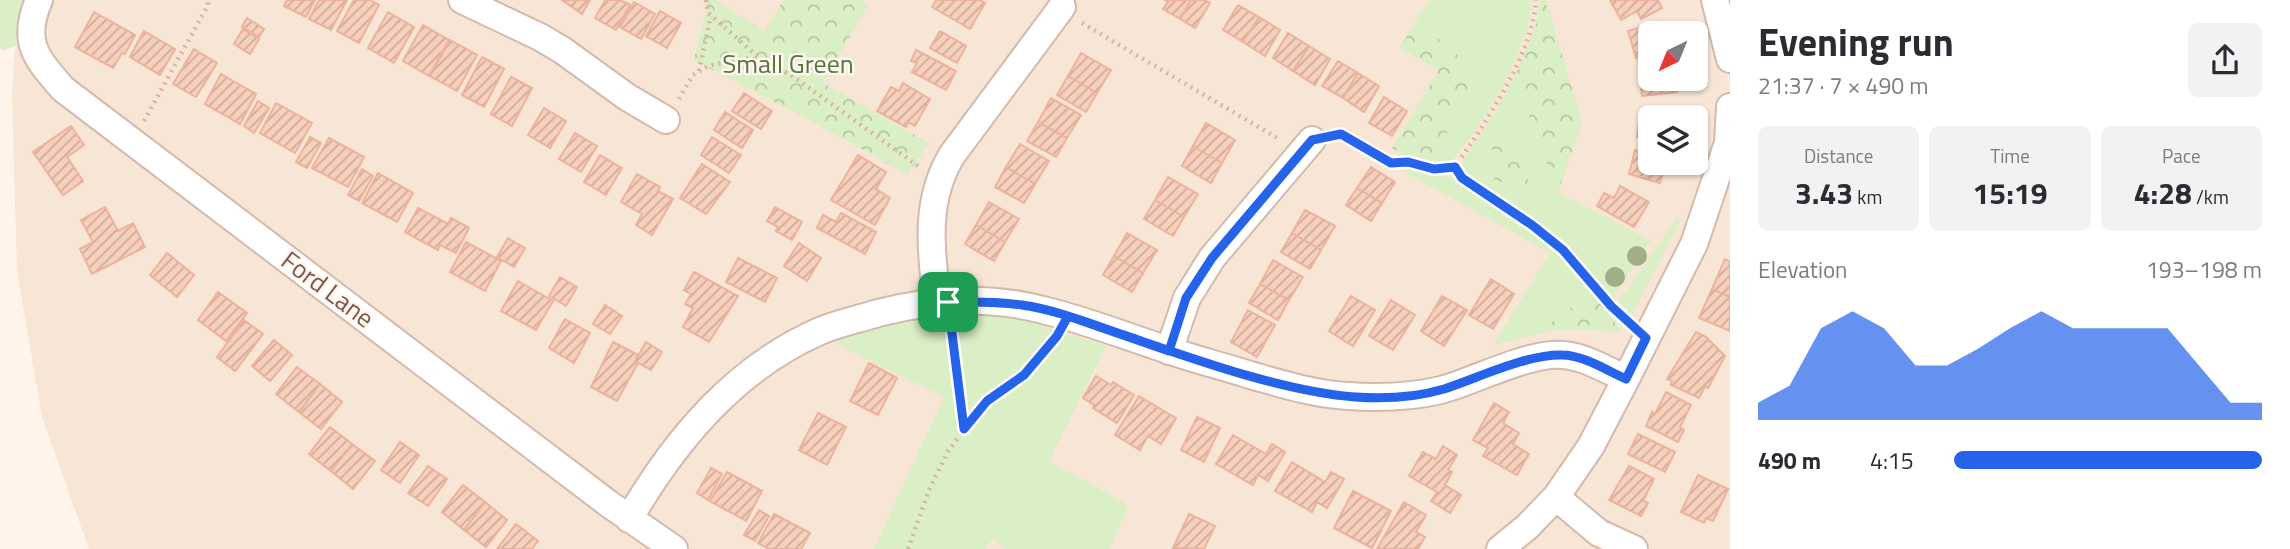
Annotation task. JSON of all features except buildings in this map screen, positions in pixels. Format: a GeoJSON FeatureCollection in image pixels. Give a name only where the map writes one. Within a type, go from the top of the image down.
{"type":"FeatureCollection","features":[{"type":"Feature","properties":{"kind":"street","name":"Ford Lane"},"geometry":{"type":"LineString","coordinates":[[39,0],[30,20],[35,56],[63,89],[629,519],[674,549]]}},
{"type":"Feature","properties":{"kind":"street"},"geometry":{"type":"LineString","coordinates":[[462,0],[540,37],[626,97],[666,120]]}},
{"type":"Feature","properties":{"kind":"street"},"geometry":{"type":"LineString","coordinates":[[1716,0],[1730,59]]}},
{"type":"Feature","properties":{"kind":"street"},"geometry":{"type":"LineString","coordinates":[[942,302],[930,226],[939,180],[952,155],[1062,7]]}},
{"type":"Feature","properties":{"kind":"street"},"geometry":{"type":"LineString","coordinates":[[1500,549],[1528,527],[1556,497],[1591,446],[1626,379],[1694,244],[1728,143],[1730,107]]}},
{"type":"Feature","properties":{"kind":"street"},"geometry":{"type":"LineString","coordinates":[[1169,351],[1186,298],[1212,258],[1312,140]]}},
{"type":"Feature","properties":{"kind":"street"},"geometry":{"type":"LineString","coordinates":[[629,519],[648,486],[695,424],[728,391],[763,363],[792,345],[829,328],[895,309],[942,302],[1023,305],[1068,316],[1169,351],[1324,394],[1404,396],[1441,390],[1526,361],[1563,355],[1586,360],[1626,379]]}},
{"type":"Feature","properties":{"kind":"street"},"geometry":{"type":"LineString","coordinates":[[1556,497],[1599,533],[1634,549]]}},
{"type":"Feature","properties":{"kind":"path"},"geometry":{"type":"LineString","coordinates":[[133,140],[208,5],[208,0]]}},
{"type":"Feature","properties":{"kind":"path"},"geometry":{"type":"LineString","coordinates":[[706,0],[708,13],[763,61],[791,75],[939,180]]}},
{"type":"Feature","properties":{"kind":"path"},"geometry":{"type":"LineString","coordinates":[[1455,167],[1494,107],[1526,45],[1536,0]]}},
{"type":"Feature","properties":{"kind":"path"},"geometry":{"type":"LineString","coordinates":[[1062,7],[1074,18],[1276,139],[1312,140],[1341,134],[1391,163],[1408,162],[1434,169],[1455,167]]}},
{"type":"Feature","properties":{"kind":"path"},"geometry":{"type":"LineString","coordinates":[[699,71],[711,16]]}},
{"type":"Feature","properties":{"kind":"path"},"geometry":{"type":"LineString","coordinates":[[666,120],[693,75],[699,71],[737,59],[763,61]]}},
{"type":"Feature","properties":{"kind":"path"},"geometry":{"type":"LineString","coordinates":[[1455,167],[1462,178],[1532,225],[1563,250],[1611,306],[1646,338]]}},
{"type":"Feature","properties":{"kind":"path"},"geometry":{"type":"LineString","coordinates":[[942,302],[964,429]]}},
{"type":"Feature","properties":{"kind":"path"},"geometry":{"type":"LineString","coordinates":[[908,549],[929,489],[948,451],[987,401],[1024,375],[1057,336],[1068,316]]}},
{"type":"Feature","properties":{"kind":"shaded area"},"geometry":{"type":"Polygon","coordinates":[[[25,0],[1730,0],[1730,549],[89,549],[42,417],[17,271],[12,96],[16,27],[25,0]]]}},
{"type":"Feature","properties":{"kind":"green space"},"geometry":{"type":"Polygon","coordinates":[[[0,0],[26,0],[15,46],[3,51],[0,47],[0,0]]]}},
{"type":"Feature","properties":{"kind":"green space","name":"Small Green"},"geometry":{"type":"Polygon","coordinates":[[[708,0],[716,0],[764,31],[784,0],[859,0],[868,5],[823,83],[929,143],[908,175],[694,60],[708,0]]]}},
{"type":"Feature","properties":{"kind":"green space"},"geometry":{"type":"Polygon","coordinates":[[[1429,0],[1533,0],[1523,42],[1502,87],[1476,130],[1449,164],[1428,164],[1464,105],[1476,77],[1449,47],[1414,24],[1429,0]]]}},
{"type":"Feature","properties":{"kind":"green space"},"geometry":{"type":"Polygon","coordinates":[[[1539,0],[1544,0],[1550,13],[1582,123],[1558,192],[1534,130],[1527,127],[1532,97],[1516,74],[1536,24],[1539,0]]]}},
{"type":"Feature","properties":{"kind":"green space"},"geometry":{"type":"Polygon","coordinates":[[[1414,24],[1449,47],[1476,77],[1464,105],[1428,164],[1416,162],[1392,148],[1439,70],[1400,48],[1414,24]]]}},
{"type":"Feature","properties":{"kind":"green space"},"geometry":{"type":"Polygon","coordinates":[[[1516,74],[1532,97],[1527,119],[1534,130],[1558,192],[1651,241],[1614,296],[1611,297],[1605,292],[1560,241],[1521,212],[1467,179],[1463,173],[1463,161],[1516,74]]]}},
{"type":"Feature","properties":{"kind":"green space"},"geometry":{"type":"Polygon","coordinates":[[[1499,142],[1510,144],[1524,168],[1529,187],[1528,194],[1524,197],[1509,190],[1512,186],[1510,178],[1500,182],[1494,179],[1492,148],[1499,142]]]}},
{"type":"Feature","properties":{"kind":"green space"},"geometry":{"type":"Polygon","coordinates":[[[1406,167],[1454,179],[1528,226],[1557,249],[1601,303],[1569,308],[1557,316],[1547,332],[1493,345],[1550,253],[1403,171],[1406,167]]]}},
{"type":"Feature","properties":{"kind":"green space"},"geometry":{"type":"Polygon","coordinates":[[[1677,217],[1681,220],[1631,316],[1628,317],[1618,303],[1677,217]]]}},
{"type":"Feature","properties":{"kind":"green space"},"geometry":{"type":"Polygon","coordinates":[[[1601,303],[1622,332],[1566,329],[1547,332],[1557,316],[1563,312],[1576,306],[1601,303]]]}},
{"type":"Feature","properties":{"kind":"green space"},"geometry":{"type":"Polygon","coordinates":[[[984,313],[1028,321],[1106,346],[1049,461],[1128,505],[1110,549],[1007,549],[991,539],[986,549],[874,549],[944,397],[833,342],[878,323],[984,313]]]}},
{"type":"Feature","properties":{"kind":"route"},"geometry":{"type":"LineString","coordinates":[[948,302],[964,429],[987,401],[1024,375],[1057,336],[1068,316],[1118,334],[1169,351],[1186,298],[1212,258],[1312,140],[1341,134],[1391,163],[1408,162],[1434,169],[1455,167],[1462,178],[1532,225],[1563,250],[1611,306],[1646,338],[1626,379],[1586,360],[1563,355],[1547,356],[1515,364],[1441,390],[1404,396],[1365,397],[1324,394],[1271,381],[1169,351],[1068,316],[1023,305],[948,302]]}}]}
